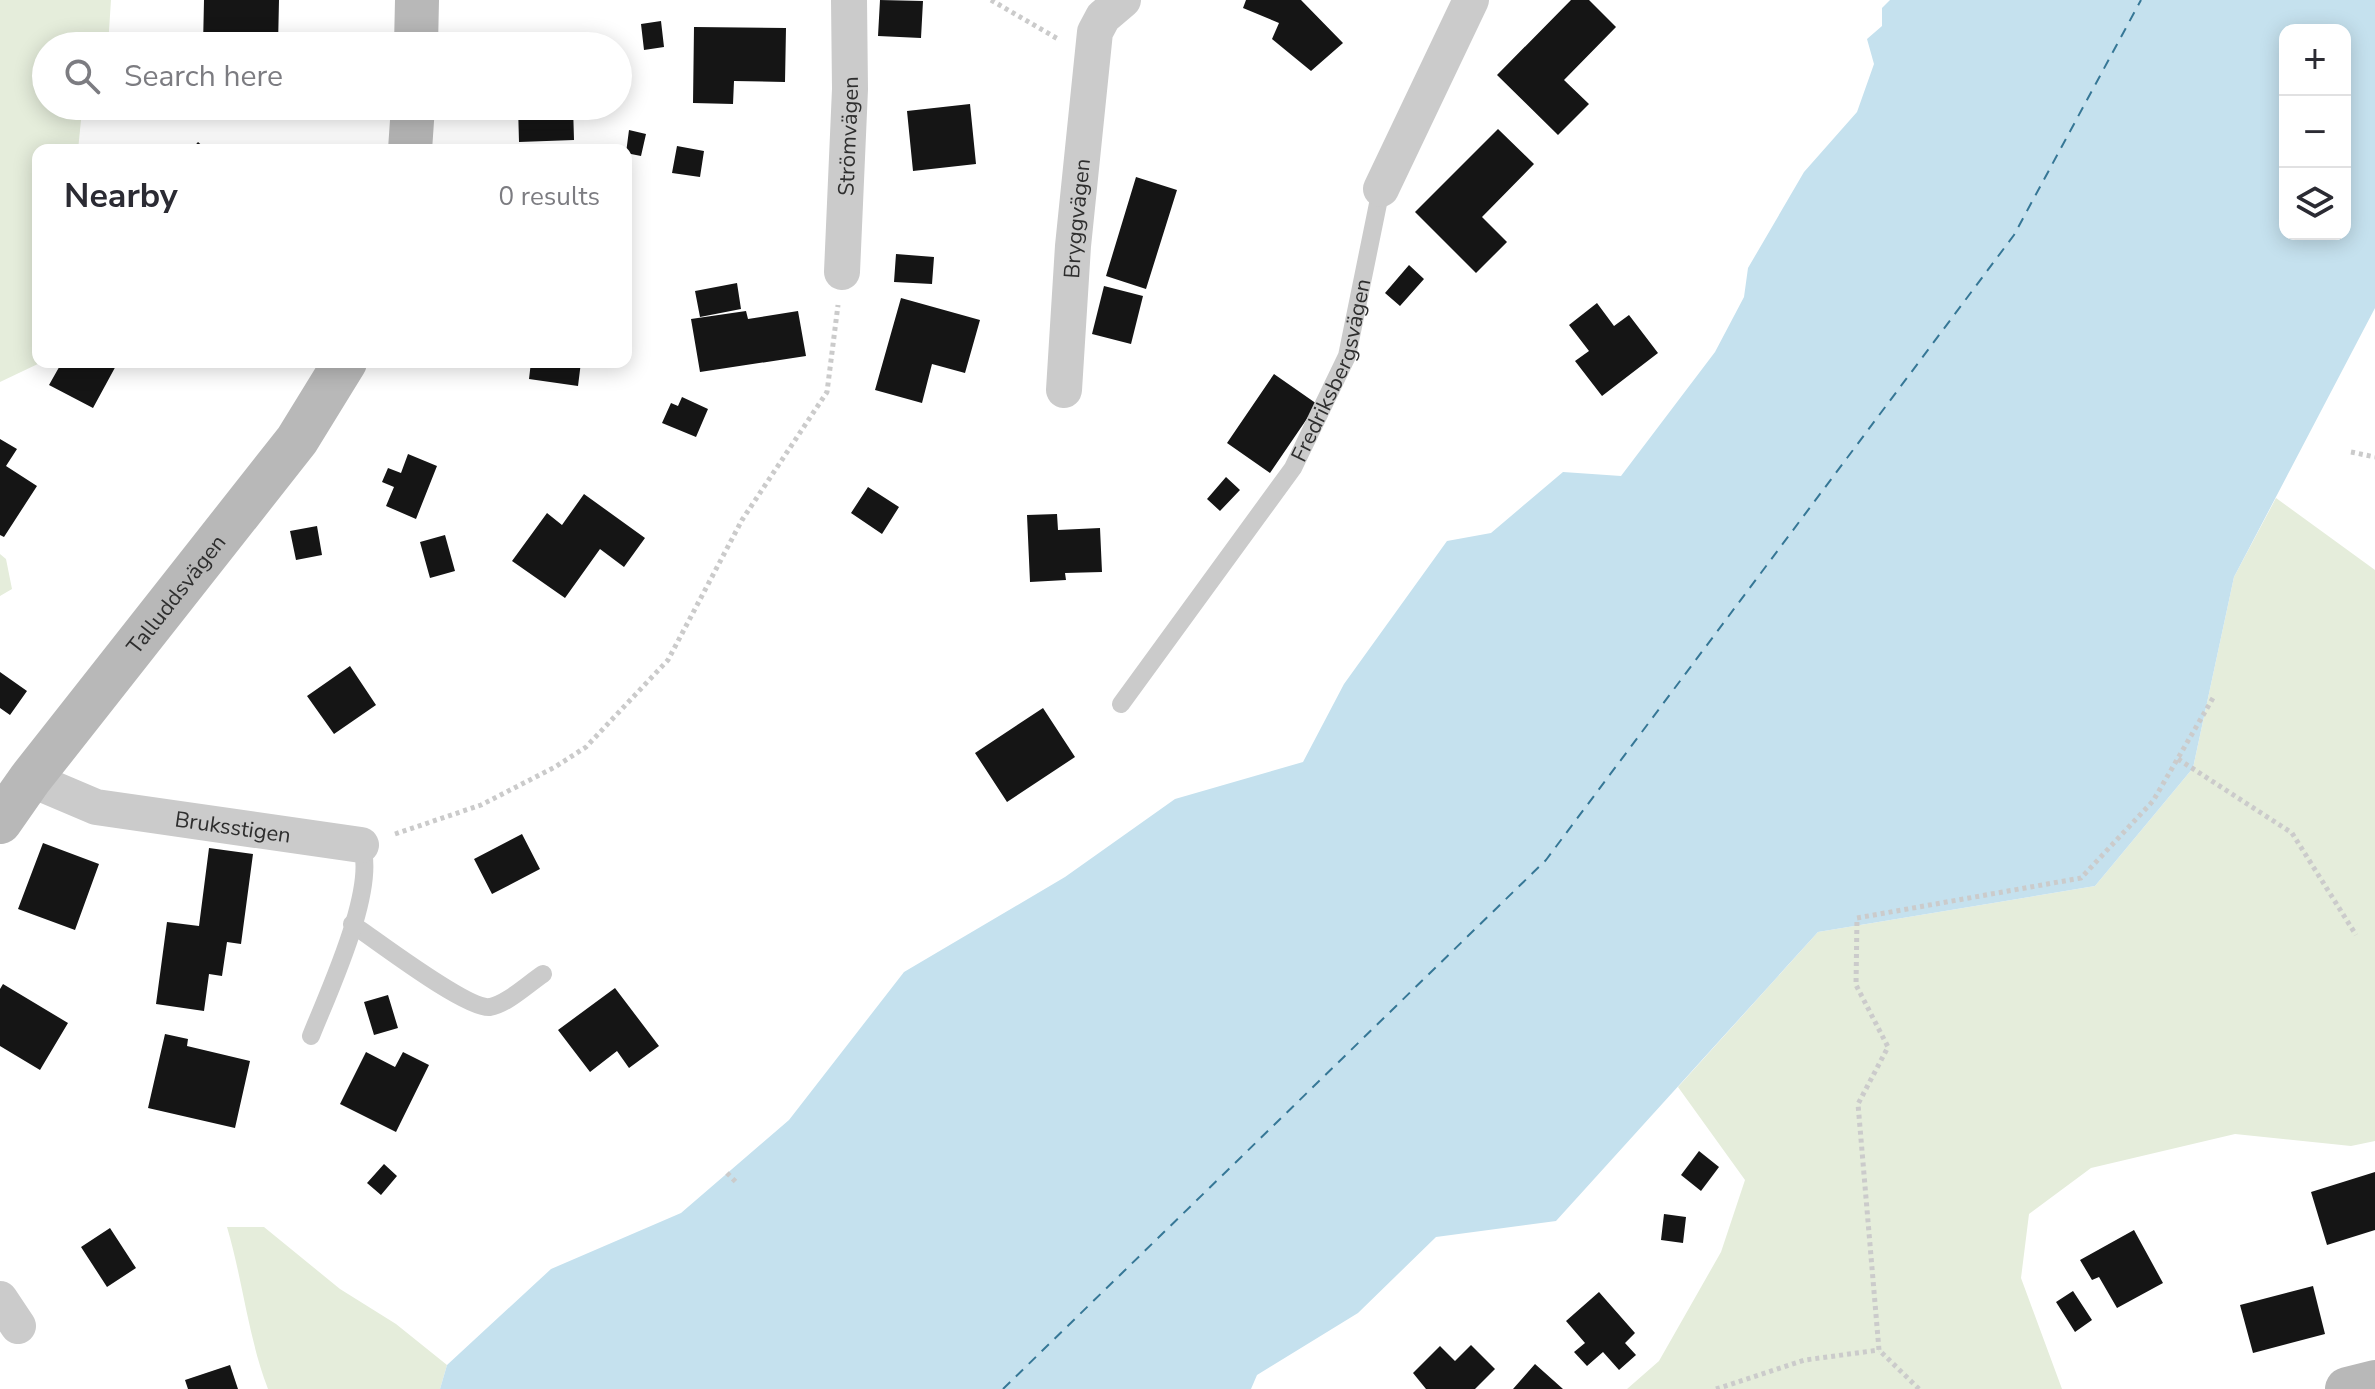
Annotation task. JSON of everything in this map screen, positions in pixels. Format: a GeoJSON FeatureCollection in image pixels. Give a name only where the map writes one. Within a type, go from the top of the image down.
{"type":"FeatureCollection","features":[{"type":"Feature","properties":{"kind":"street"},"geometry":{"type":"LineString","coordinates":[[416,32],[417,0]]}},
{"type":"Feature","properties":{"kind":"street","name":"Strömvägen"},"geometry":{"type":"LineString","coordinates":[[842,272],[850,89],[849,0]]}},
{"type":"Feature","properties":{"kind":"street"},"geometry":{"type":"LineString","coordinates":[[1094,41],[1103,17],[1123,0]]}},
{"type":"Feature","properties":{"kind":"street","name":"Fredriksbergsvägen"},"geometry":{"type":"LineString","coordinates":[[1381,189],[1471,0]]}},
{"type":"Feature","properties":{"kind":"street","name":"Bryggvägen"},"geometry":{"type":"LineString","coordinates":[[1064,390],[1073,246],[1094,41]]}},
{"type":"Feature","properties":{"kind":"street"},"geometry":{"type":"LineString","coordinates":[[410,144],[412,120]]}},
{"type":"Feature","properties":{"kind":"street","name":"Talluddsvägen"},"geometry":{"type":"LineString","coordinates":[[0,822],[30,779],[297,440],[341,368]]}},
{"type":"Feature","properties":{"kind":"street","name":"Bruksstigen"},"geometry":{"type":"LineString","coordinates":[[30,779],[96,807],[361,845]]}},
{"type":"Feature","properties":{"kind":"street"},"geometry":{"type":"LineString","coordinates":[[2347,1389],[2375,1382]]}},
{"type":"Feature","properties":{"kind":"lane","name":"Fredriksbergsvägen"},"geometry":{"type":"LineString","coordinates":[[1121,704],[1293,468],[1347,356],[1381,189]]}},
{"type":"Feature","properties":{"kind":"lane"},"geometry":{"type":"LineString","coordinates":[[311,1036],[366,885],[366,858],[361,845]]}},
{"type":"Feature","properties":{"kind":"lane"},"geometry":{"type":"LineString","coordinates":[[352,924],[460,998],[483,1007],[495,1005],[543,974]]}},
{"type":"Feature","properties":{"kind":"path"},"geometry":{"type":"LineString","coordinates":[[991,0],[1057,40],[1074,23],[1094,41]]}},
{"type":"Feature","properties":{"kind":"path"},"geometry":{"type":"LineString","coordinates":[[361,845],[481,805],[555,767],[586,747],[668,660],[742,520],[827,392],[842,272]]}},
{"type":"Feature","properties":{"kind":"path"},"geometry":{"type":"LineString","coordinates":[[2351,452],[2375,457]]}},
{"type":"Feature","properties":{"kind":"path"},"geometry":{"type":"LineString","coordinates":[[1919,1389],[1879,1350],[1858,1104],[1888,1047],[1856,985],[1857,918],[2081,878],[2153,801],[2213,698]]}},
{"type":"Feature","properties":{"kind":"path"},"geometry":{"type":"LineString","coordinates":[[2178,759],[2292,833],[2356,935]]}},
{"type":"Feature","properties":{"kind":"path"},"geometry":{"type":"LineString","coordinates":[[727,1173],[737,1183]]}},
{"type":"Feature","properties":{"kind":"path"},"geometry":{"type":"LineString","coordinates":[[1716,1389],[1805,1360],[1879,1350]]}},
{"type":"Feature","properties":{"kind":"green space"},"geometry":{"type":"Polygon","coordinates":[[[0,0],[111,0],[109,32],[32,32],[32,120],[81,120],[79,144],[32,144],[32,367],[0,382],[0,0]]]}},
{"type":"Feature","properties":{"kind":"green space"},"geometry":{"type":"Polygon","coordinates":[[[2276,498],[2375,570],[2375,1141],[2351,1146],[2235,1134],[2091,1168],[2029,1214],[2021,1278],[2062,1389],[1627,1389],[1659,1361],[1721,1252],[1745,1180],[1678,1087],[1818,932],[2095,886],[2193,768],[2234,577],[2276,498]]]}},
{"type":"Feature","properties":{"kind":"green space"},"geometry":{"type":"Polygon","coordinates":[[[0,554],[6,559],[12,589],[0,596],[0,554]]]}},
{"type":"Feature","properties":{"kind":"green space"},"geometry":{"type":"Polygon","coordinates":[[[227,1227],[264,1227],[340,1289],[396,1324],[447,1365],[440,1389],[268,1389],[255,1349],[227,1227]]]}},
{"type":"Feature","properties":{"kind":"water"},"geometry":{"type":"Polygon","coordinates":[[[1890,0],[2375,0],[2375,308],[2234,577],[2193,768],[2095,886],[1818,932],[1556,1221],[1436,1237],[1358,1313],[1257,1375],[1251,1389],[440,1389],[447,1365],[551,1269],[681,1213],[789,1120],[904,972],[1065,877],[1175,799],[1303,762],[1344,684],[1447,541],[1491,533],[1563,472],[1621,476],[1715,352],[1744,297],[1748,268],[1804,172],[1857,112],[1874,64],[1867,39],[1882,26],[1882,8],[1890,0]]]}},
{"type":"Feature","properties":{"kind":"building"},"geometry":{"type":"Polygon","coordinates":[[[204,0],[279,0],[278,32],[203,32],[204,0]]]}},
{"type":"Feature","properties":{"kind":"building"},"geometry":{"type":"Polygon","coordinates":[[[880,0],[923,1],[921,38],[878,36],[880,0]]]}},
{"type":"Feature","properties":{"kind":"building"},"geometry":{"type":"Polygon","coordinates":[[[1246,0],[1301,0],[1343,43],[1311,71],[1272,39],[1279,23],[1243,8],[1246,0]]]}},
{"type":"Feature","properties":{"kind":"building"},"geometry":{"type":"Polygon","coordinates":[[[1571,0],[1589,0],[1616,27],[1564,80],[1589,104],[1558,135],[1497,75],[1571,0]]]}},
{"type":"Feature","properties":{"kind":"building"},"geometry":{"type":"Polygon","coordinates":[[[661,21],[664,47],[644,50],[641,24],[661,21]]]}},
{"type":"Feature","properties":{"kind":"building"},"geometry":{"type":"Polygon","coordinates":[[[694,27],[786,28],[785,82],[734,81],[733,104],[693,103],[694,27]]]}},
{"type":"Feature","properties":{"kind":"building"},"geometry":{"type":"Polygon","coordinates":[[[970,104],[976,164],[913,171],[907,111],[970,104]]]}},
{"type":"Feature","properties":{"kind":"building"},"geometry":{"type":"Polygon","coordinates":[[[518,120],[573,120],[574,140],[519,142],[518,120]]]}},
{"type":"Feature","properties":{"kind":"building"},"geometry":{"type":"Polygon","coordinates":[[[1498,129],[1534,164],[1482,217],[1507,242],[1476,273],[1415,212],[1498,129]]]}},
{"type":"Feature","properties":{"kind":"building"},"geometry":{"type":"Polygon","coordinates":[[[629,130],[646,134],[641,156],[632,154],[632,144],[627,144],[629,130]]]}},
{"type":"Feature","properties":{"kind":"building"},"geometry":{"type":"Polygon","coordinates":[[[677,146],[704,151],[700,177],[672,173],[677,146]]]}},
{"type":"Feature","properties":{"kind":"building"},"geometry":{"type":"Polygon","coordinates":[[[1136,177],[1177,190],[1146,289],[1106,276],[1136,177]]]}},
{"type":"Feature","properties":{"kind":"building"},"geometry":{"type":"Polygon","coordinates":[[[896,254],[934,257],[932,284],[894,282],[896,254]]]}},
{"type":"Feature","properties":{"kind":"building"},"geometry":{"type":"Polygon","coordinates":[[[1409,265],[1424,279],[1400,306],[1385,293],[1409,265]]]}},
{"type":"Feature","properties":{"kind":"building"},"geometry":{"type":"Polygon","coordinates":[[[737,283],[741,309],[700,317],[695,291],[737,283]]]}},
{"type":"Feature","properties":{"kind":"building"},"geometry":{"type":"Polygon","coordinates":[[[1104,286],[1143,296],[1131,344],[1092,334],[1104,286]]]}},
{"type":"Feature","properties":{"kind":"building"},"geometry":{"type":"Polygon","coordinates":[[[901,298],[980,320],[965,373],[932,364],[922,403],[875,390],[901,298]]]}},
{"type":"Feature","properties":{"kind":"building"},"geometry":{"type":"Polygon","coordinates":[[[1597,303],[1614,326],[1629,315],[1658,353],[1602,396],[1575,361],[1589,351],[1569,325],[1597,303]]]}},
{"type":"Feature","properties":{"kind":"building"},"geometry":{"type":"Polygon","coordinates":[[[746,311],[748,319],[798,311],[806,356],[700,372],[691,319],[746,311]]]}},
{"type":"Feature","properties":{"kind":"building"},"geometry":{"type":"Polygon","coordinates":[[[59,368],[115,368],[93,408],[49,385],[59,368]]]}},
{"type":"Feature","properties":{"kind":"building"},"geometry":{"type":"Polygon","coordinates":[[[530,368],[580,368],[578,386],[529,379],[530,368]]]}},
{"type":"Feature","properties":{"kind":"building"},"geometry":{"type":"Polygon","coordinates":[[[1274,374],[1317,404],[1270,473],[1227,443],[1274,374]]]}},
{"type":"Feature","properties":{"kind":"building"},"geometry":{"type":"Polygon","coordinates":[[[682,397],[708,409],[696,437],[662,423],[671,403],[678,406],[682,397]]]}},
{"type":"Feature","properties":{"kind":"building"},"geometry":{"type":"Polygon","coordinates":[[[0,439],[17,449],[6,466],[37,486],[4,537],[0,535],[0,439]]]}},
{"type":"Feature","properties":{"kind":"building"},"geometry":{"type":"Polygon","coordinates":[[[408,454],[437,466],[416,519],[386,506],[394,487],[382,482],[388,468],[401,473],[408,454]]]}},
{"type":"Feature","properties":{"kind":"building"},"geometry":{"type":"Polygon","coordinates":[[[1226,477],[1240,490],[1220,511],[1207,499],[1226,477]]]}},
{"type":"Feature","properties":{"kind":"building"},"geometry":{"type":"Polygon","coordinates":[[[868,487],[899,507],[882,534],[851,513],[868,487]]]}},
{"type":"Feature","properties":{"kind":"building"},"geometry":{"type":"Polygon","coordinates":[[[584,494],[645,538],[624,567],[600,549],[565,598],[512,561],[547,513],[562,525],[584,494]]]}},
{"type":"Feature","properties":{"kind":"building"},"geometry":{"type":"Polygon","coordinates":[[[1057,514],[1058,530],[1100,528],[1102,572],[1065,573],[1066,580],[1030,582],[1027,515],[1057,514]]]}},
{"type":"Feature","properties":{"kind":"building"},"geometry":{"type":"Polygon","coordinates":[[[317,526],[322,555],[296,560],[290,531],[317,526]]]}},
{"type":"Feature","properties":{"kind":"building"},"geometry":{"type":"Polygon","coordinates":[[[445,535],[455,571],[430,578],[420,542],[445,535]]]}},
{"type":"Feature","properties":{"kind":"building"},"geometry":{"type":"Polygon","coordinates":[[[350,666],[376,705],[334,734],[307,696],[350,666]]]}},
{"type":"Feature","properties":{"kind":"building"},"geometry":{"type":"Polygon","coordinates":[[[0,672],[27,691],[10,715],[0,708],[0,672]]]}},
{"type":"Feature","properties":{"kind":"building"},"geometry":{"type":"Polygon","coordinates":[[[1043,708],[1075,757],[1007,802],[975,753],[1043,708]]]}},
{"type":"Feature","properties":{"kind":"building"},"geometry":{"type":"Polygon","coordinates":[[[522,834],[540,869],[492,894],[474,859],[522,834]]]}},
{"type":"Feature","properties":{"kind":"building"},"geometry":{"type":"Polygon","coordinates":[[[43,843],[99,864],[75,930],[18,909],[43,843]]]}},
{"type":"Feature","properties":{"kind":"building"},"geometry":{"type":"Polygon","coordinates":[[[209,848],[253,854],[241,944],[227,942],[222,976],[209,974],[204,1011],[156,1004],[167,922],[199,926],[209,848]]]}},
{"type":"Feature","properties":{"kind":"building"},"geometry":{"type":"Polygon","coordinates":[[[3,984],[68,1023],[40,1070],[0,1046],[0,989],[3,984]]]}},
{"type":"Feature","properties":{"kind":"building"},"geometry":{"type":"Polygon","coordinates":[[[615,988],[659,1046],[629,1068],[617,1051],[590,1072],[558,1030],[615,988]]]}},
{"type":"Feature","properties":{"kind":"building"},"geometry":{"type":"Polygon","coordinates":[[[388,995],[398,1028],[374,1035],[364,1002],[388,995]]]}},
{"type":"Feature","properties":{"kind":"building"},"geometry":{"type":"Polygon","coordinates":[[[165,1034],[188,1039],[187,1046],[250,1061],[235,1128],[148,1108],[165,1034]]]}},
{"type":"Feature","properties":{"kind":"building"},"geometry":{"type":"Polygon","coordinates":[[[366,1052],[395,1067],[403,1052],[429,1065],[396,1132],[340,1104],[366,1052]]]}},
{"type":"Feature","properties":{"kind":"building"},"geometry":{"type":"Polygon","coordinates":[[[1699,1151],[1719,1167],[1701,1191],[1681,1175],[1699,1151]]]}},
{"type":"Feature","properties":{"kind":"building"},"geometry":{"type":"Polygon","coordinates":[[[384,1164],[397,1176],[381,1195],[367,1183],[384,1164]]]}},
{"type":"Feature","properties":{"kind":"building"},"geometry":{"type":"Polygon","coordinates":[[[2375,1172],[2375,1230],[2327,1245],[2311,1192],[2375,1172]]]}},
{"type":"Feature","properties":{"kind":"building"},"geometry":{"type":"Polygon","coordinates":[[[1664,1214],[1686,1217],[1683,1243],[1661,1240],[1664,1214]]]}},
{"type":"Feature","properties":{"kind":"building"},"geometry":{"type":"Polygon","coordinates":[[[110,1228],[136,1268],[107,1287],[81,1247],[110,1228]]]}},
{"type":"Feature","properties":{"kind":"building"},"geometry":{"type":"Polygon","coordinates":[[[2134,1230],[2163,1283],[2117,1308],[2099,1277],[2092,1280],[2080,1260],[2134,1230]]]}},
{"type":"Feature","properties":{"kind":"building"},"geometry":{"type":"Polygon","coordinates":[[[2313,1286],[2325,1334],[2253,1353],[2240,1305],[2313,1286]]]}},
{"type":"Feature","properties":{"kind":"building"},"geometry":{"type":"Polygon","coordinates":[[[2073,1291],[2092,1320],[2075,1332],[2056,1302],[2073,1291]]]}},
{"type":"Feature","properties":{"kind":"building"},"geometry":{"type":"Polygon","coordinates":[[[1599,1292],[1635,1333],[1625,1343],[1636,1355],[1619,1370],[1603,1352],[1587,1366],[1574,1352],[1585,1343],[1566,1321],[1599,1292]]]}},
{"type":"Feature","properties":{"kind":"building"},"geometry":{"type":"Polygon","coordinates":[[[1471,1345],[1495,1369],[1475,1389],[1426,1389],[1413,1373],[1440,1346],[1455,1361],[1471,1345]]]}},
{"type":"Feature","properties":{"kind":"building"},"geometry":{"type":"Polygon","coordinates":[[[1535,1364],[1563,1389],[1513,1389],[1535,1364]]]}},
{"type":"Feature","properties":{"kind":"building"},"geometry":{"type":"Polygon","coordinates":[[[230,1365],[238,1389],[188,1389],[185,1380],[230,1365]]]}},
{"type":"Feature","properties":{"kind":"ferry route"},"geometry":{"type":"LineString","coordinates":[[1003,1389],[1546,860],[2014,235],[2141,0]]}}]}
